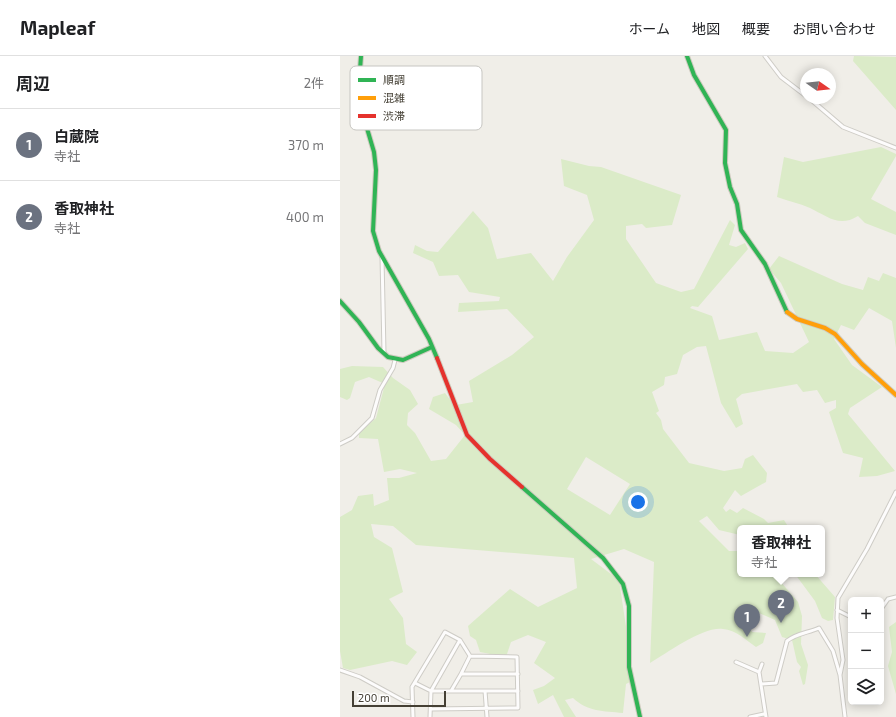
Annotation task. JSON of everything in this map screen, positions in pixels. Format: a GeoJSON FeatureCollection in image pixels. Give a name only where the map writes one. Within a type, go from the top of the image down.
{"type":"FeatureCollection","features":[{"type":"Feature","properties":{"kind":"street"},"geometry":{"type":"LineString","coordinates":[[360,66],[361,56]]}},
{"type":"Feature","properties":{"kind":"street"},"geometry":{"type":"LineString","coordinates":[[687,56],[694,75],[721,118],[726,130],[725,163],[730,187],[737,204],[741,230],[765,264],[787,313],[794,318],[818,325],[835,335],[860,363],[883,381],[896,395]]}},
{"type":"Feature","properties":{"kind":"street"},"geometry":{"type":"LineString","coordinates":[[765,56],[781,77],[800,91]]}},
{"type":"Feature","properties":{"kind":"street"},"geometry":{"type":"LineString","coordinates":[[816,104],[843,127],[896,148]]}},
{"type":"Feature","properties":{"kind":"street"},"geometry":{"type":"LineString","coordinates":[[367,130],[374,152],[376,170],[373,231],[376,244],[432,347],[467,435],[490,459],[603,558],[613,569],[624,587],[630,611],[628,641],[630,680],[640,717]]}},
{"type":"Feature","properties":{"kind":"street"},"geometry":{"type":"LineString","coordinates":[[382,256],[384,353]]}},
{"type":"Feature","properties":{"kind":"street"},"geometry":{"type":"LineString","coordinates":[[340,301],[384,353],[395,360],[410,358],[432,347]]}},
{"type":"Feature","properties":{"kind":"street"},"geometry":{"type":"LineString","coordinates":[[340,444],[352,438],[372,418],[380,390],[393,368],[395,360]]}},
{"type":"Feature","properties":{"kind":"street"},"geometry":{"type":"LineString","coordinates":[[840,675],[843,660],[837,610],[839,596],[867,549],[896,492]]}},
{"type":"Feature","properties":{"kind":"street"},"geometry":{"type":"LineString","coordinates":[[884,605],[888,599],[896,597]]}},
{"type":"Feature","properties":{"kind":"street"},"geometry":{"type":"LineString","coordinates":[[837,610],[848,616]]}},
{"type":"Feature","properties":{"kind":"street"},"geometry":{"type":"LineString","coordinates":[[761,684],[776,683],[787,641],[800,632],[811,631],[819,628],[833,650],[840,675],[845,717]]}},
{"type":"Feature","properties":{"kind":"street"},"geometry":{"type":"LineString","coordinates":[[413,717],[412,687],[445,632],[460,640],[470,656]]}},
{"type":"Feature","properties":{"kind":"street"},"geometry":{"type":"LineString","coordinates":[[430,717],[431,691],[460,640]]}},
{"type":"Feature","properties":{"kind":"street"},"geometry":{"type":"LineString","coordinates":[[451,691],[470,656]]}},
{"type":"Feature","properties":{"kind":"street"},"geometry":{"type":"LineString","coordinates":[[430,708],[518,708],[517,657],[470,656]]}},
{"type":"Feature","properties":{"kind":"street"},"geometry":{"type":"LineString","coordinates":[[736,662],[759,672]]}},
{"type":"Feature","properties":{"kind":"street"},"geometry":{"type":"LineString","coordinates":[[750,717],[765,716],[759,672],[762,664]]}},
{"type":"Feature","properties":{"kind":"street"},"geometry":{"type":"LineString","coordinates":[[340,670],[360,677],[404,701],[413,702]]}},
{"type":"Feature","properties":{"kind":"street"},"geometry":{"type":"LineString","coordinates":[[461,674],[518,674]]}},
{"type":"Feature","properties":{"kind":"street"},"geometry":{"type":"LineString","coordinates":[[415,683],[431,691],[518,691]]}},
{"type":"Feature","properties":{"kind":"street"},"geometry":{"type":"LineString","coordinates":[[485,691],[487,717]]}},
{"type":"Feature","properties":{"kind":"green space"},"geometry":{"type":"Polygon","coordinates":[[[854,56],[896,57],[896,110],[853,61],[854,56]]]}},
{"type":"Feature","properties":{"kind":"green space"},"geometry":{"type":"Polygon","coordinates":[[[881,147],[896,154],[896,156],[871,199],[896,212],[896,235],[865,223],[858,216],[845,221],[833,220],[806,206],[777,197],[784,157],[803,162],[881,147]]]}},
{"type":"Feature","properties":{"kind":"green space"},"geometry":{"type":"Polygon","coordinates":[[[561,159],[589,166],[601,167],[681,195],[672,225],[646,228],[642,224],[626,226],[626,239],[656,283],[681,292],[694,289],[730,220],[735,225],[729,245],[736,247],[745,243],[748,249],[698,307],[692,306],[690,308],[712,316],[719,340],[757,332],[765,351],[793,353],[809,342],[781,283],[769,269],[779,256],[842,284],[863,290],[868,277],[879,281],[883,273],[896,278],[896,348],[892,321],[869,308],[854,330],[841,325],[834,339],[852,365],[882,387],[850,408],[848,414],[895,471],[877,476],[859,477],[863,458],[843,453],[829,412],[836,408],[836,400],[825,403],[817,390],[803,392],[797,384],[742,394],[736,399],[743,424],[736,428],[721,403],[706,346],[697,347],[683,355],[677,374],[665,377],[664,385],[652,392],[659,411],[656,413],[661,420],[663,429],[689,463],[724,471],[742,468],[745,459],[753,455],[767,473],[766,482],[741,496],[735,490],[723,508],[726,512],[730,509],[737,513],[743,508],[764,519],[768,523],[784,520],[787,525],[737,525],[737,534],[719,530],[707,516],[699,521],[729,551],[737,551],[737,577],[777,577],[798,602],[802,616],[801,644],[808,665],[805,684],[803,685],[799,671],[801,667],[797,662],[792,640],[782,637],[775,620],[759,613],[748,615],[748,624],[752,632],[766,633],[763,643],[756,647],[732,631],[715,629],[686,641],[650,663],[654,562],[624,549],[591,559],[619,580],[634,680],[626,684],[623,713],[590,708],[584,706],[573,698],[565,700],[576,717],[564,717],[553,695],[538,704],[533,690],[544,686],[555,678],[534,663],[546,642],[528,635],[511,642],[506,657],[480,652],[476,640],[470,636],[468,626],[510,589],[538,607],[577,588],[574,558],[416,545],[393,526],[371,524],[374,537],[392,548],[403,592],[389,599],[403,618],[406,644],[417,652],[407,665],[392,661],[350,670],[343,668],[340,651],[340,517],[352,510],[358,496],[373,494],[374,506],[389,500],[387,478],[399,478],[417,473],[400,469],[384,472],[378,439],[359,438],[359,433],[376,418],[385,384],[369,377],[355,382],[350,398],[347,400],[340,397],[340,369],[352,366],[383,367],[393,378],[410,390],[418,404],[408,413],[407,425],[415,433],[431,461],[446,459],[465,435],[456,425],[429,409],[433,397],[445,393],[456,405],[473,402],[469,381],[512,355],[534,337],[507,309],[458,312],[459,303],[499,301],[500,297],[469,292],[458,275],[439,276],[433,262],[413,253],[415,245],[427,251],[438,252],[473,211],[488,228],[497,259],[531,253],[553,281],[567,257],[594,220],[587,195],[564,186],[561,159]],[[586,457],[567,489],[610,515],[630,484],[586,457]]]}},
{"type":"Feature","properties":{"kind":"green space"},"geometry":{"type":"Polygon","coordinates":[[[797,577],[818,577],[835,597],[833,620],[828,621],[822,618],[815,601],[797,577]]]}},
{"type":"Feature","properties":{"kind":"green space"},"geometry":{"type":"Polygon","coordinates":[[[896,622],[896,694],[888,666],[892,652],[889,627],[896,622]]]}},
{"type":"Feature","properties":{"kind":"traffic: fast"},"geometry":{"type":"LineString","coordinates":[[360,66],[361,56]]}},
{"type":"Feature","properties":{"kind":"traffic: fast"},"geometry":{"type":"LineString","coordinates":[[687,56],[694,75],[726,130],[725,163],[730,187],[737,204],[741,230],[765,264],[787,312]]}},
{"type":"Feature","properties":{"kind":"traffic: fast"},"geometry":{"type":"LineString","coordinates":[[367,130],[374,152],[376,170],[373,231],[379,251],[429,339],[437,358]]}},
{"type":"Feature","properties":{"kind":"traffic: fast"},"geometry":{"type":"LineString","coordinates":[[340,301],[359,322],[378,348],[388,357],[403,360],[432,347]]}},
{"type":"Feature","properties":{"kind":"traffic: fast"},"geometry":{"type":"LineString","coordinates":[[522,487],[603,558],[623,584],[629,606],[629,667],[640,717]]}},
{"type":"Feature","properties":{"kind":"traffic: slow"},"geometry":{"type":"LineString","coordinates":[[787,312],[797,319],[825,328],[835,334],[862,364],[896,395]]}},
{"type":"Feature","properties":{"kind":"traffic: jam"},"geometry":{"type":"LineString","coordinates":[[437,358],[467,435],[490,459],[522,487]]}},
{"type":"Feature","properties":{"kind":"place","name":"香取神社"},"geometry":{"type":"Point","coordinates":[781,623]}},
{"type":"Feature","properties":{"kind":"place","name":"白蔵院"},"geometry":{"type":"Point","coordinates":[747,637]}}]}
